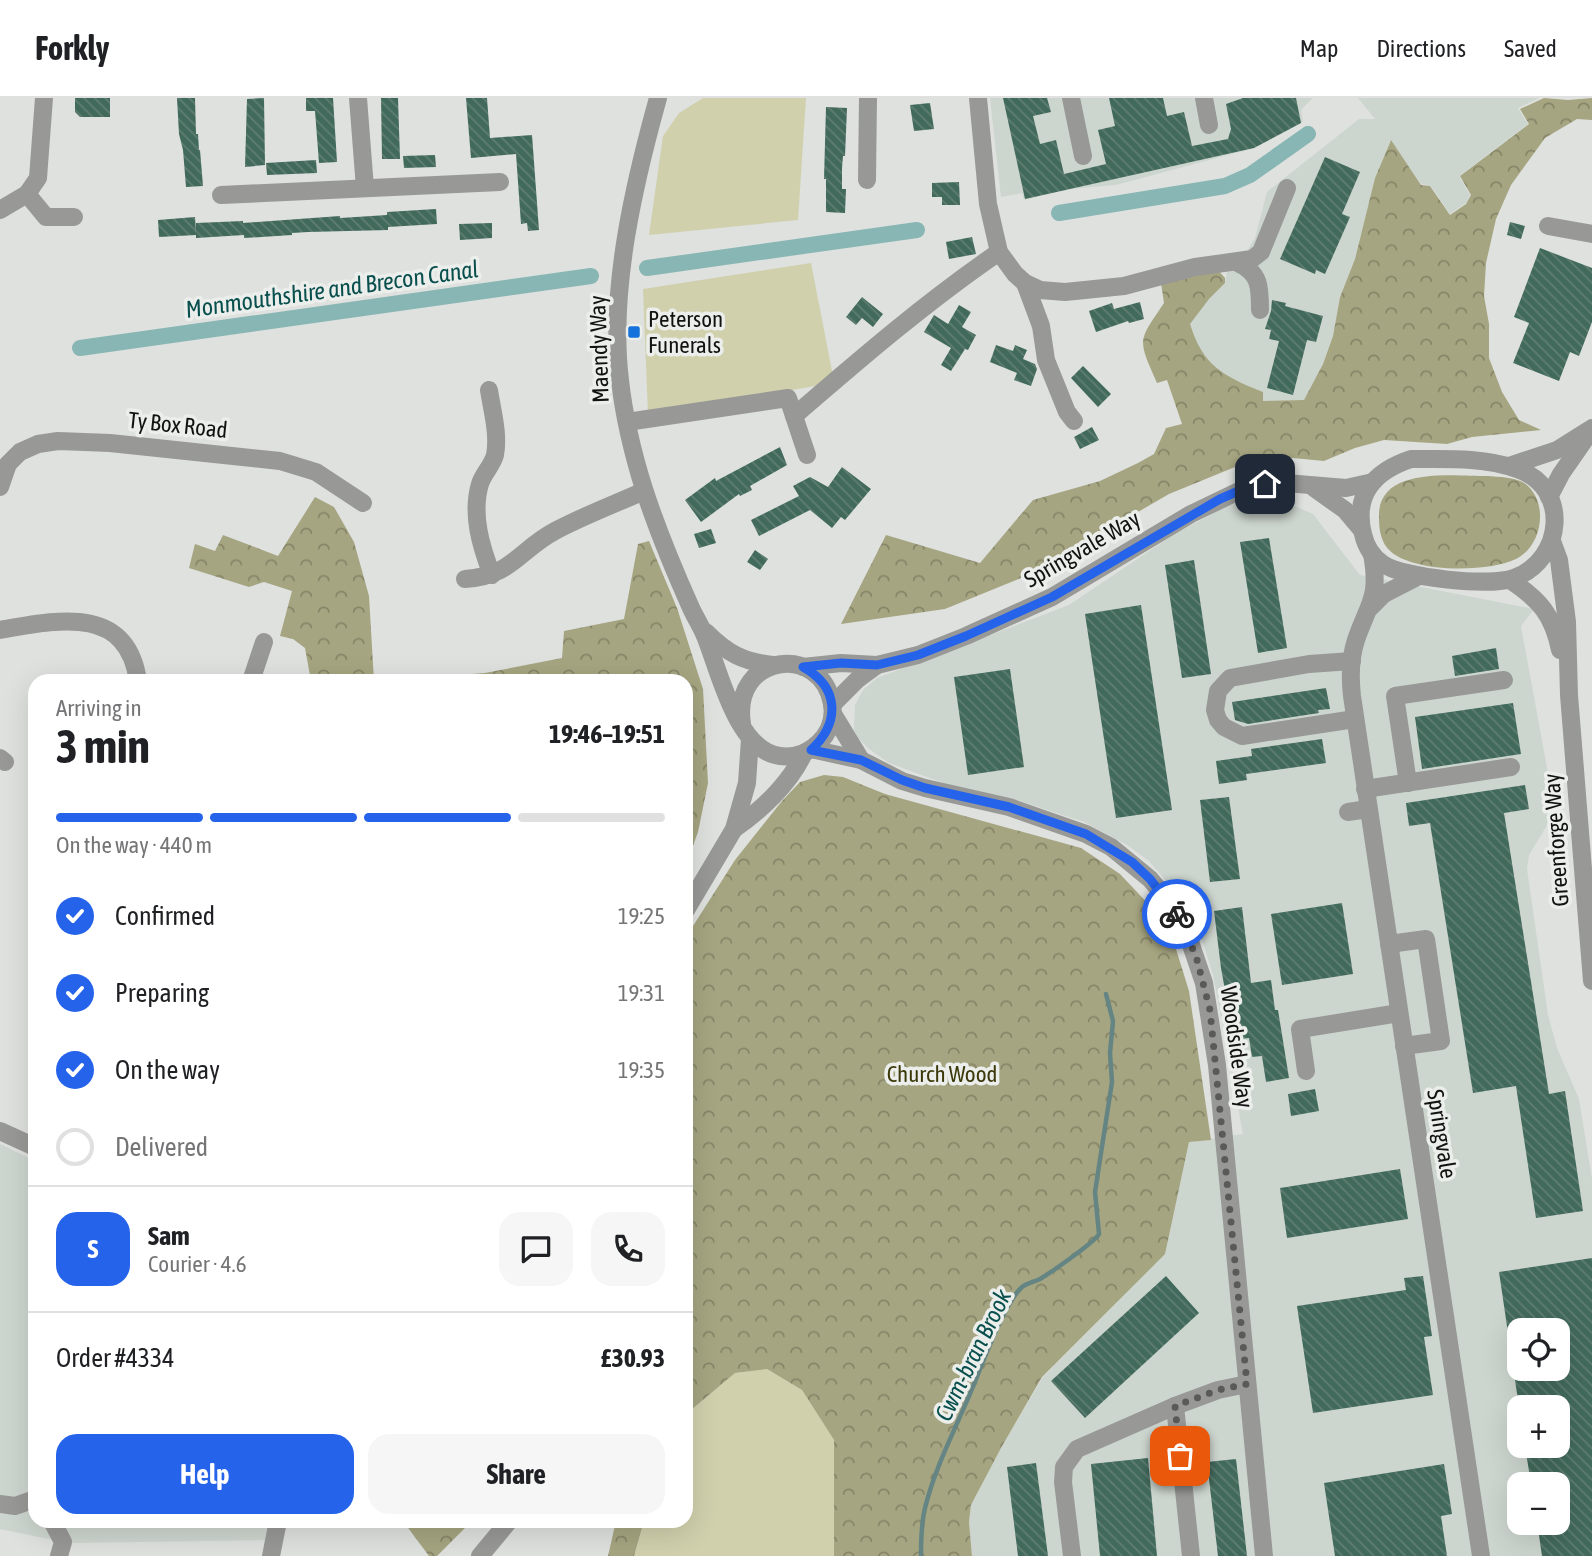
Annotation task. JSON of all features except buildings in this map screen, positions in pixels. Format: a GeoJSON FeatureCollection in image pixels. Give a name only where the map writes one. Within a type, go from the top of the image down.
{"type":"FeatureCollection","features":[{"type":"Feature","properties":{"kind":"street"},"geometry":{"type":"LineString","coordinates":[[0,210],[27,194],[35,184],[40,169],[44,98]]}},
{"type":"Feature","properties":{"kind":"street"},"geometry":{"type":"LineString","coordinates":[[358,98],[365,188]]}},
{"type":"Feature","properties":{"kind":"street","name":"Maendy Way"},"geometry":{"type":"LineString","coordinates":[[658,98],[643,152],[621,280],[618,328],[620,379],[627,422],[644,491],[703,630],[727,696],[746,732]]}},
{"type":"Feature","properties":{"kind":"street"},"geometry":{"type":"LineString","coordinates":[[867,180],[868,98]]}},
{"type":"Feature","properties":{"kind":"street"},"geometry":{"type":"LineString","coordinates":[[978,98],[988,204],[999,252],[1014,274],[1040,290],[1065,292],[1124,286],[1195,267],[1252,259],[1261,252],[1287,188]]}},
{"type":"Feature","properties":{"kind":"street"},"geometry":{"type":"LineString","coordinates":[[1071,98],[1083,156]]}},
{"type":"Feature","properties":{"kind":"street"},"geometry":{"type":"LineString","coordinates":[[1204,98],[1209,125]]}},
{"type":"Feature","properties":{"kind":"street"},"geometry":{"type":"LineString","coordinates":[[221,195],[500,182]]}},
{"type":"Feature","properties":{"kind":"street"},"geometry":{"type":"LineString","coordinates":[[27,194],[46,217],[74,217]]}},
{"type":"Feature","properties":{"kind":"street"},"geometry":{"type":"LineString","coordinates":[[1548,226],[1592,234]]}},
{"type":"Feature","properties":{"kind":"street"},"geometry":{"type":"LineString","coordinates":[[794,416],[904,321],[999,252]]}},
{"type":"Feature","properties":{"kind":"street"},"geometry":{"type":"LineString","coordinates":[[1238,263],[1251,270],[1258,279],[1260,310]]}},
{"type":"Feature","properties":{"kind":"street"},"geometry":{"type":"LineString","coordinates":[[1025,283],[1041,326],[1046,360],[1067,412],[1074,421]]}},
{"type":"Feature","properties":{"kind":"street"},"geometry":{"type":"LineString","coordinates":[[489,390],[496,434],[495,454],[481,479],[476,511],[484,555],[492,575]]}},
{"type":"Feature","properties":{"kind":"street"},"geometry":{"type":"LineString","coordinates":[[627,422],[788,398],[807,455]]}},
{"type":"Feature","properties":{"kind":"street"},"geometry":{"type":"LineString","coordinates":[[1509,467],[1557,450],[1592,428]]}},
{"type":"Feature","properties":{"kind":"street"},"geometry":{"type":"LineString","coordinates":[[1552,541],[1533,567],[1510,580],[1498,582],[1419,576],[1396,572],[1371,554],[1359,514],[1363,498],[1373,482],[1393,466],[1411,459],[1450,459],[1509,467],[1528,474],[1549,497],[1592,428]]}},
{"type":"Feature","properties":{"kind":"street","name":"Ty Box Road"},"geometry":{"type":"LineString","coordinates":[[0,487],[8,464],[20,452],[38,444],[58,441],[110,443],[280,461],[316,472],[363,503]]}},
{"type":"Feature","properties":{"kind":"street","name":"Springvale Way"},"geometry":{"type":"LineString","coordinates":[[803,667],[841,663],[877,665],[918,655],[1019,613],[1063,591],[1191,514],[1243,489],[1286,483],[1346,488],[1373,482]]}},
{"type":"Feature","properties":{"kind":"street"},"geometry":{"type":"LineString","coordinates":[[1311,486],[1326,494],[1345,510],[1362,531]]}},
{"type":"Feature","properties":{"kind":"street"},"geometry":{"type":"LineString","coordinates":[[466,579],[492,575],[509,566],[554,531],[644,491]]}},
{"type":"Feature","properties":{"kind":"street","name":"Greenforge Way"},"geometry":{"type":"LineString","coordinates":[[1549,497],[1555,521],[1552,541],[1559,560],[1567,622],[1569,695]]}},
{"type":"Feature","properties":{"kind":"street","name":"Springvale"},"geometry":{"type":"LineString","coordinates":[[1371,554],[1376,576],[1375,593],[1355,643],[1350,679],[1481,1556]]}},
{"type":"Feature","properties":{"kind":"street","name":"Springvale"},"geometry":{"type":"LineString","coordinates":[[1370,608],[1384,594],[1419,576]]}},
{"type":"Feature","properties":{"kind":"street","name":"Greenforge Way"},"geometry":{"type":"LineString","coordinates":[[1510,580],[1534,597],[1552,621],[1558,638],[1585,780],[1592,981]]}},
{"type":"Feature","properties":{"kind":"street"},"geometry":{"type":"LineString","coordinates":[[0,630],[75,621],[104,627],[124,641],[137,674]]}},
{"type":"Feature","properties":{"kind":"street","name":"Maendy Way"},"geometry":{"type":"LineString","coordinates":[[703,630],[722,648],[751,663],[803,667]]}},
{"type":"Feature","properties":{"kind":"street"},"geometry":{"type":"LineString","coordinates":[[253,674],[264,642]]}},
{"type":"Feature","properties":{"kind":"street"},"geometry":{"type":"LineString","coordinates":[[1352,661],[1309,664],[1230,677],[1217,691],[1214,710],[1224,727],[1242,736],[1355,719]]}},
{"type":"Feature","properties":{"kind":"street","name":"Maendy Way"},"geometry":{"type":"LineString","coordinates":[[693,898],[734,829],[747,783],[746,732],[741,702],[750,681],[761,671],[775,665]]}},
{"type":"Feature","properties":{"kind":"street","name":"Springvale Way"},"geometry":{"type":"LineString","coordinates":[[832,710],[858,679],[877,665]]}},
{"type":"Feature","properties":{"kind":"street"},"geometry":{"type":"LineString","coordinates":[[803,667],[823,682],[829,693],[832,710],[861,760]]}},
{"type":"Feature","properties":{"kind":"street"},"geometry":{"type":"LineString","coordinates":[[1408,783],[1395,696],[1504,680]]}},
{"type":"Feature","properties":{"kind":"street","name":"Maendy Way"},"geometry":{"type":"LineString","coordinates":[[734,829],[751,818],[796,771],[808,751],[822,740],[829,728],[832,710]]}},
{"type":"Feature","properties":{"kind":"street"},"geometry":{"type":"LineString","coordinates":[[746,732],[761,749],[771,754],[793,757],[808,751]]}},
{"type":"Feature","properties":{"kind":"street","name":"Woodside Way"},"geometry":{"type":"LineString","coordinates":[[808,751],[861,760],[925,788],[1009,807],[1086,834],[1132,862],[1150,879],[1171,904],[1186,930],[1196,956],[1210,1010],[1264,1556]]}},
{"type":"Feature","properties":{"kind":"street"},"geometry":{"type":"LineString","coordinates":[[1365,789],[1511,767]]}},
{"type":"Feature","properties":{"kind":"street"},"geometry":{"type":"LineString","coordinates":[[1348,812],[1368,809]]}},
{"type":"Feature","properties":{"kind":"street"},"geometry":{"type":"LineString","coordinates":[[1389,944],[1426,939],[1441,1041],[1404,1046]]}},
{"type":"Feature","properties":{"kind":"street"},"geometry":{"type":"LineString","coordinates":[[1306,1071],[1300,1029],[1399,1013]]}},
{"type":"Feature","properties":{"kind":"street"},"geometry":{"type":"LineString","coordinates":[[0,1131],[28,1144]]}},
{"type":"Feature","properties":{"kind":"street"},"geometry":{"type":"LineString","coordinates":[[1072,1556],[1063,1482],[1064,1467],[1077,1449],[1175,1406],[1218,1390],[1247,1384]]}},
{"type":"Feature","properties":{"kind":"street"},"geometry":{"type":"LineString","coordinates":[[1175,1406],[1191,1556]]}},
{"type":"Feature","properties":{"kind":"street"},"geometry":{"type":"LineString","coordinates":[[0,1504],[15,1506],[28,1501]]}},
{"type":"Feature","properties":{"kind":"street"},"geometry":{"type":"LineString","coordinates":[[54,1528],[61,1549]]}},
{"type":"Feature","properties":{"kind":"street"},"geometry":{"type":"LineString","coordinates":[[272,1549],[276,1528]]}},
{"type":"Feature","properties":{"kind":"street"},"geometry":{"type":"LineString","coordinates":[[480,1556],[503,1528]]}},
{"type":"Feature","properties":{"kind":"shaded area"},"geometry":{"type":"Polygon","coordinates":[[[990,98],[1313,98],[1301,110],[1303,122],[1254,148],[1116,185],[1070,189],[1024,200],[1022,193],[1001,197],[990,98]]]}},
{"type":"Feature","properties":{"kind":"shaded area"},"geometry":{"type":"Polygon","coordinates":[[[1358,98],[1539,98],[1518,108],[1528,124],[1459,176],[1470,195],[1467,202],[1450,214],[1431,186],[1421,184],[1390,141],[1375,178],[1355,259],[1340,297],[1333,336],[1323,364],[1304,400],[1263,401],[1263,392],[1231,379],[1212,366],[1196,343],[1189,324],[1225,283],[1229,260],[1247,251],[1255,238],[1267,192],[1359,119],[1375,119],[1358,98]]]}},
{"type":"Feature","properties":{"kind":"shaded area"},"geometry":{"type":"Polygon","coordinates":[[[1275,498],[1313,514],[1360,575],[1534,609],[1521,626],[1554,806],[1552,817],[1529,855],[1527,869],[1548,1015],[1557,1048],[1579,1099],[1592,1179],[1592,1556],[972,1556],[969,1522],[971,1505],[1043,1377],[1164,1254],[1189,1142],[1243,1134],[1213,975],[1201,936],[1182,900],[1149,861],[1127,845],[1084,822],[1020,801],[954,787],[889,763],[857,737],[854,729],[855,705],[863,690],[877,678],[1069,605],[1173,535],[1229,505],[1275,498]]]}},
{"type":"Feature","properties":{"kind":"shaded area"},"geometry":{"type":"Polygon","coordinates":[[[0,1144],[28,1158],[28,1528],[271,1528],[267,1540],[68,1543],[0,1529],[0,1144]]]}},
{"type":"Feature","properties":{"kind":"green space"},"geometry":{"type":"Polygon","coordinates":[[[703,98],[806,98],[798,220],[649,235],[663,136],[679,113],[703,98]]]}},
{"type":"Feature","properties":{"kind":"green space"},"geometry":{"type":"Polygon","coordinates":[[[1544,98],[1592,98],[1592,120],[1577,119],[1545,138],[1511,185],[1496,219],[1486,263],[1484,296],[1489,324],[1489,358],[1502,392],[1519,420],[1541,430],[1472,437],[1447,444],[1384,440],[1324,461],[1293,458],[1235,467],[1169,494],[1031,574],[945,609],[841,624],[886,535],[980,563],[1033,500],[1100,481],[1154,454],[1166,428],[1182,424],[1167,380],[1157,383],[1144,348],[1145,334],[1164,303],[1161,283],[1218,270],[1225,278],[1225,283],[1190,324],[1201,350],[1216,368],[1226,375],[1263,392],[1263,401],[1304,400],[1323,364],[1333,336],[1340,297],[1355,259],[1375,178],[1391,140],[1421,185],[1430,186],[1450,215],[1466,204],[1471,195],[1460,176],[1529,124],[1520,109],[1544,98]]]}},
{"type":"Feature","properties":{"kind":"green space"},"geometry":{"type":"Polygon","coordinates":[[[811,263],[833,376],[821,385],[648,415],[643,289],[811,263]]]}},
{"type":"Feature","properties":{"kind":"green space"},"geometry":{"type":"Polygon","coordinates":[[[1487,476],[1519,481],[1535,494],[1540,515],[1539,526],[1525,553],[1503,564],[1447,568],[1409,561],[1395,555],[1385,545],[1380,533],[1379,514],[1383,499],[1392,488],[1421,477],[1487,476]]]}},
{"type":"Feature","properties":{"kind":"green space"},"geometry":{"type":"Polygon","coordinates":[[[315,497],[334,507],[354,542],[369,596],[374,674],[310,674],[305,648],[293,639],[280,636],[292,591],[264,582],[249,587],[189,568],[195,544],[215,551],[223,535],[278,556],[315,497]]]}},
{"type":"Feature","properties":{"kind":"green space"},"geometry":{"type":"Polygon","coordinates":[[[649,541],[677,608],[703,689],[708,783],[693,846],[693,674],[472,674],[562,658],[564,631],[624,619],[638,544],[649,541]]]}},
{"type":"Feature","properties":{"kind":"green space","name":"Church Wood"},"geometry":{"type":"Polygon","coordinates":[[[824,775],[843,777],[885,794],[1081,848],[1120,874],[1153,909],[1176,949],[1189,991],[1211,1140],[1189,1142],[1165,1254],[1042,1377],[1001,1448],[971,1505],[969,1522],[972,1556],[834,1556],[834,1440],[802,1390],[767,1369],[735,1373],[693,1408],[693,926],[735,860],[800,782],[824,775]]]}},
{"type":"Feature","properties":{"kind":"green space"},"geometry":{"type":"Polygon","coordinates":[[[767,1369],[802,1390],[834,1440],[834,1556],[634,1556],[642,1528],[693,1528],[693,1408],[735,1373],[767,1369]]]}},
{"type":"Feature","properties":{"kind":"green space"},"geometry":{"type":"Polygon","coordinates":[[[408,1528],[465,1528],[437,1556],[429,1556],[408,1528]]]}},
{"type":"Feature","properties":{"kind":"green space"},"geometry":{"type":"Polygon","coordinates":[[[614,1528],[642,1528],[634,1556],[608,1556],[614,1528]]]}},
{"type":"Feature","properties":{"kind":"waterway","name":"Monmouthshire and Brecon Canal"},"geometry":{"type":"LineString","coordinates":[[1059,213],[1225,186],[1250,175],[1308,134]]}},
{"type":"Feature","properties":{"kind":"waterway","name":"Monmouthshire and Brecon Canal"},"geometry":{"type":"LineString","coordinates":[[647,268],[917,230]]}},
{"type":"Feature","properties":{"kind":"waterway","name":"Monmouthshire and Brecon Canal"},"geometry":{"type":"LineString","coordinates":[[80,348],[591,276]]}},
{"type":"Feature","properties":{"kind":"waterway","name":"Cwm-bran Brook"},"geometry":{"type":"LineString","coordinates":[[921,1556],[924,1514],[934,1478],[994,1336],[1014,1296],[1023,1286],[1053,1271],[1099,1234],[1095,1192],[1112,1082],[1110,1053],[1113,1021],[1106,994]]}},
{"type":"Feature","properties":{"kind":"way so far"},"geometry":{"type":"LineString","coordinates":[[1177,914],[1196,956],[1210,1010],[1247,1384],[1218,1390],[1175,1406],[1180,1456]]}},
{"type":"Feature","properties":{"kind":"place","name":"Peterson Funerals"},"geometry":{"type":"Point","coordinates":[634,332]}},
{"type":"Feature","properties":{"kind":"route"},"geometry":{"type":"LineString","coordinates":[[1177,914],[1150,879],[1132,862],[1086,834],[1009,807],[925,788],[878,770],[861,760],[811,750],[822,740],[833,714],[829,693],[823,682],[803,667],[841,663],[877,665],[918,655],[966,636],[1052,597],[1220,499],[1243,489],[1265,484]]}}]}
